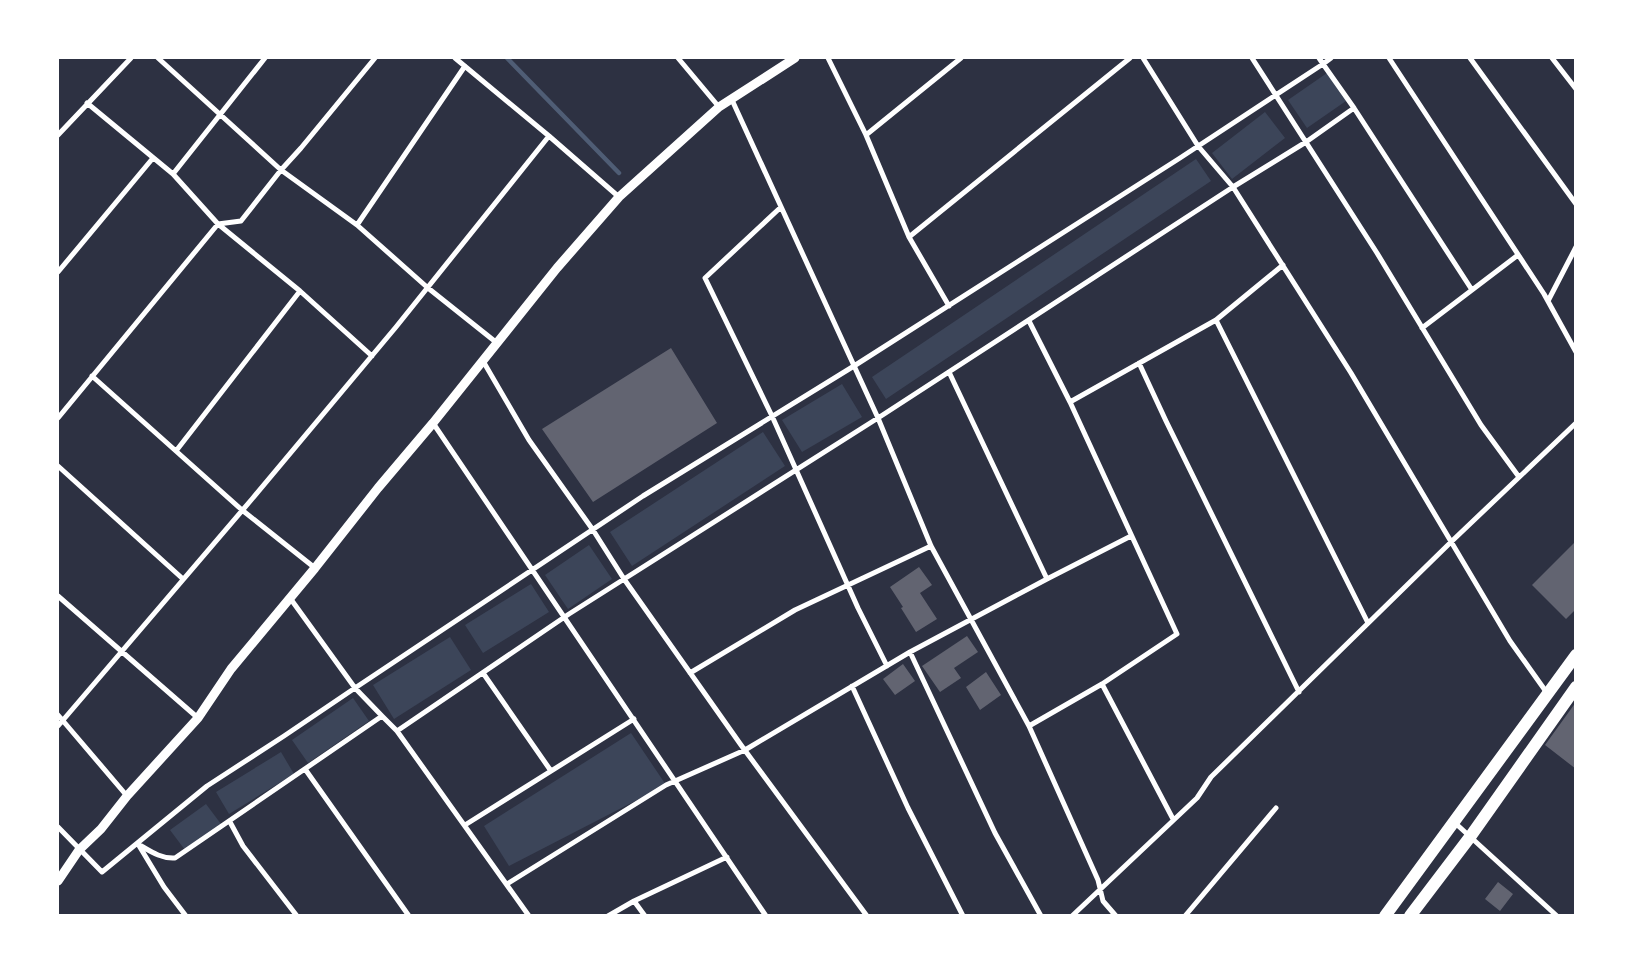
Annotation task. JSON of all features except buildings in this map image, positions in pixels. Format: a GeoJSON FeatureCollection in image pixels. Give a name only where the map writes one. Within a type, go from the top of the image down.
{"type":"FeatureCollection","features":[{"type":"Feature","properties":{"kind":"main road"},"geometry":{"type":"LineString","coordinates":[[1385,916],[1576,655]]}},
{"type":"Feature","properties":{"kind":"main road"},"geometry":{"type":"LineString","coordinates":[[1410,916],[1470,837],[1576,687]]}},
{"type":"Feature","properties":{"kind":"street"},"geometry":{"type":"LineString","coordinates":[[58,135],[131,58]]}},
{"type":"Feature","properties":{"kind":"street"},"geometry":{"type":"LineString","coordinates":[[158,58],[281,170],[357,225],[428,288],[497,343]]}},
{"type":"Feature","properties":{"kind":"street"},"geometry":{"type":"LineString","coordinates":[[172,174],[265,58]]}},
{"type":"Feature","properties":{"kind":"street"},"geometry":{"type":"LineString","coordinates":[[58,418],[218,224],[241,221],[375,58]]}},
{"type":"Feature","properties":{"kind":"street"},"geometry":{"type":"LineString","coordinates":[[455,58],[619,197]]}},
{"type":"Feature","properties":{"kind":"street"},"geometry":{"type":"LineString","coordinates":[[678,58],[719,107]]}},
{"type":"Feature","properties":{"kind":"street"},"geometry":{"type":"LineString","coordinates":[[58,881],[80,850],[101,829],[127,796],[198,718],[231,669],[433,423],[557,268],[619,197],[719,107],[795,58]]}},
{"type":"Feature","properties":{"kind":"street"},"geometry":{"type":"LineString","coordinates":[[828,58],[866,135],[909,236],[949,306]]}},
{"type":"Feature","properties":{"kind":"street"},"geometry":{"type":"LineString","coordinates":[[866,135],[961,58]]}},
{"type":"Feature","properties":{"kind":"street"},"geometry":{"type":"LineString","coordinates":[[909,236],[1130,58]]}},
{"type":"Feature","properties":{"kind":"street"},"geometry":{"type":"LineString","coordinates":[[1143,58],[1198,146],[1233,187],[1351,373],[1510,641],[1547,693]]}},
{"type":"Feature","properties":{"kind":"street"},"geometry":{"type":"LineString","coordinates":[[1252,58],[1377,253],[1481,425],[1519,477]]}},
{"type":"Feature","properties":{"kind":"street"},"geometry":{"type":"LineString","coordinates":[[1320,58],[1472,290]]}},
{"type":"Feature","properties":{"kind":"street"},"geometry":{"type":"LineString","coordinates":[[58,827],[102,872],[207,786],[643,496],[949,306],[1331,58]]}},
{"type":"Feature","properties":{"kind":"street"},"geometry":{"type":"LineString","coordinates":[[1389,58],[1548,301],[1576,352]]}},
{"type":"Feature","properties":{"kind":"street"},"geometry":{"type":"LineString","coordinates":[[1470,58],[1576,204]]}},
{"type":"Feature","properties":{"kind":"street"},"geometry":{"type":"LineString","coordinates":[[1552,58],[1576,89]]}},
{"type":"Feature","properties":{"kind":"street"},"geometry":{"type":"LineString","coordinates":[[357,225],[465,66]]}},
{"type":"Feature","properties":{"kind":"street"},"geometry":{"type":"LineString","coordinates":[[732,100],[878,418],[930,546],[1029,726],[1098,880],[1102,901],[1116,916]]}},
{"type":"Feature","properties":{"kind":"street"},"geometry":{"type":"LineString","coordinates":[[87,104],[172,174],[218,224],[300,291],[372,356]]}},
{"type":"Feature","properties":{"kind":"street"},"geometry":{"type":"LineString","coordinates":[[397,731],[624,579],[1306,142],[1354,108]]}},
{"type":"Feature","properties":{"kind":"street"},"geometry":{"type":"LineString","coordinates":[[58,726],[372,356],[549,136]]}},
{"type":"Feature","properties":{"kind":"street"},"geometry":{"type":"LineString","coordinates":[[58,272],[153,158]]}},
{"type":"Feature","properties":{"kind":"street"},"geometry":{"type":"LineString","coordinates":[[781,207],[705,278],[772,416],[887,666]]}},
{"type":"Feature","properties":{"kind":"street"},"geometry":{"type":"LineString","coordinates":[[1548,301],[1576,247]]}},
{"type":"Feature","properties":{"kind":"street"},"geometry":{"type":"LineString","coordinates":[[1422,328],[1518,255]]}},
{"type":"Feature","properties":{"kind":"street"},"geometry":{"type":"LineString","coordinates":[[1070,402],[1216,320],[1282,265]]}},
{"type":"Feature","properties":{"kind":"street"},"geometry":{"type":"LineString","coordinates":[[176,451],[300,291]]}},
{"type":"Feature","properties":{"kind":"street"},"geometry":{"type":"LineString","coordinates":[[1029,320],[1070,402],[1176,634],[1102,684],[1029,726]]}},
{"type":"Feature","properties":{"kind":"street"},"geometry":{"type":"LineString","coordinates":[[1216,320],[1368,623]]}},
{"type":"Feature","properties":{"kind":"street"},"geometry":{"type":"LineString","coordinates":[[483,360],[529,440],[593,530],[624,579],[745,750],[867,916]]}},
{"type":"Feature","properties":{"kind":"street"},"geometry":{"type":"LineString","coordinates":[[1139,363],[1299,692]]}},
{"type":"Feature","properties":{"kind":"street"},"geometry":{"type":"LineString","coordinates":[[949,372],[1046,579]]}},
{"type":"Feature","properties":{"kind":"street"},"geometry":{"type":"LineString","coordinates":[[92,376],[242,510],[315,568]]}},
{"type":"Feature","properties":{"kind":"street"},"geometry":{"type":"LineString","coordinates":[[433,423],[566,617],[766,916]]}},
{"type":"Feature","properties":{"kind":"street"},"geometry":{"type":"LineString","coordinates":[[1072,916],[1197,798],[1211,777],[1450,542],[1576,423]]}},
{"type":"Feature","properties":{"kind":"street"},"geometry":{"type":"LineString","coordinates":[[58,466],[183,579]]}},
{"type":"Feature","properties":{"kind":"street"},"geometry":{"type":"LineString","coordinates":[[507,884],[666,786],[745,750],[910,652],[1046,579],[1132,536]]}},
{"type":"Feature","properties":{"kind":"street"},"geometry":{"type":"LineString","coordinates":[[690,673],[795,610],[930,546]]}},
{"type":"Feature","properties":{"kind":"street"},"geometry":{"type":"LineString","coordinates":[[58,596],[198,718]]}},
{"type":"Feature","properties":{"kind":"street"},"geometry":{"type":"LineString","coordinates":[[290,598],[355,688],[397,731],[529,916]]}},
{"type":"Feature","properties":{"kind":"street"},"geometry":{"type":"LineString","coordinates":[[910,652],[995,833],[1041,916]]}},
{"type":"Feature","properties":{"kind":"street"},"geometry":{"type":"LineString","coordinates":[[483,673],[551,771]]}},
{"type":"Feature","properties":{"kind":"street"},"geometry":{"type":"LineString","coordinates":[[1102,684],[1173,819]]}},
{"type":"Feature","properties":{"kind":"street"},"geometry":{"type":"LineString","coordinates":[[852,686],[908,808],[963,916]]}},
{"type":"Feature","properties":{"kind":"street"},"geometry":{"type":"LineString","coordinates":[[58,715],[127,796]]}},
{"type":"Feature","properties":{"kind":"street"},"geometry":{"type":"LineString","coordinates":[[138,844],[159,856],[167,859],[175,858],[382,716]]}},
{"type":"Feature","properties":{"kind":"street"},"geometry":{"type":"LineString","coordinates":[[465,825],[634,719]]}},
{"type":"Feature","properties":{"kind":"street"},"geometry":{"type":"LineString","coordinates":[[305,769],[409,916]]}},
{"type":"Feature","properties":{"kind":"street"},"geometry":{"type":"LineString","coordinates":[[1185,916],[1276,808]]}},
{"type":"Feature","properties":{"kind":"street"},"geometry":{"type":"LineString","coordinates":[[230,822],[243,846],[296,916]]}},
{"type":"Feature","properties":{"kind":"street"},"geometry":{"type":"LineString","coordinates":[[1454,822],[1558,916]]}},
{"type":"Feature","properties":{"kind":"street"},"geometry":{"type":"LineString","coordinates":[[138,844],[164,887],[186,916]]}},
{"type":"Feature","properties":{"kind":"street"},"geometry":{"type":"LineString","coordinates":[[608,916],[634,901],[727,857]]}},
{"type":"Feature","properties":{"kind":"street"},"geometry":{"type":"LineString","coordinates":[[634,901],[645,916]]}},
{"type":"Feature","properties":{"kind":"shaded area"},"geometry":{"type":"Polygon","coordinates":[[[1327,73],[1346,101],[1307,128],[1288,100],[1327,73]]]}},
{"type":"Feature","properties":{"kind":"shaded area"},"geometry":{"type":"Polygon","coordinates":[[[1265,112],[1285,138],[1232,179],[1212,153],[1265,112]]]}},
{"type":"Feature","properties":{"kind":"shaded area"},"geometry":{"type":"Polygon","coordinates":[[[1196,159],[1211,181],[886,399],[872,377],[1196,159]]]}},
{"type":"Feature","properties":{"kind":"shaded area"},"geometry":{"type":"Polygon","coordinates":[[[842,384],[862,417],[802,452],[782,420],[842,384]]]}},
{"type":"Feature","properties":{"kind":"shaded area"},"geometry":{"type":"Polygon","coordinates":[[[763,432],[785,466],[632,566],[610,532],[763,432]]]}},
{"type":"Feature","properties":{"kind":"shaded area"},"geometry":{"type":"Polygon","coordinates":[[[589,545],[612,579],[568,609],[545,575],[589,545]]]}},
{"type":"Feature","properties":{"kind":"shaded area"},"geometry":{"type":"Polygon","coordinates":[[[531,584],[549,612],[483,653],[465,625],[531,584]]]}},
{"type":"Feature","properties":{"kind":"shaded area"},"geometry":{"type":"Polygon","coordinates":[[[450,637],[471,670],[394,719],[373,685],[450,637]]]}},
{"type":"Feature","properties":{"kind":"shaded area"},"geometry":{"type":"Polygon","coordinates":[[[353,698],[369,721],[308,763],[292,740],[353,698]]]}},
{"type":"Feature","properties":{"kind":"shaded area"},"geometry":{"type":"Polygon","coordinates":[[[631,733],[666,785],[509,866],[484,826],[631,733]]]}},
{"type":"Feature","properties":{"kind":"shaded area"},"geometry":{"type":"Polygon","coordinates":[[[281,752],[294,774],[229,814],[216,792],[281,752]]]}},
{"type":"Feature","properties":{"kind":"shaded area"},"geometry":{"type":"Polygon","coordinates":[[[206,804],[221,824],[185,850],[170,830],[206,804]]]}},
{"type":"Feature","properties":{"kind":"waterway"},"geometry":{"type":"LineString","coordinates":[[507,58],[619,173]]}}]}
